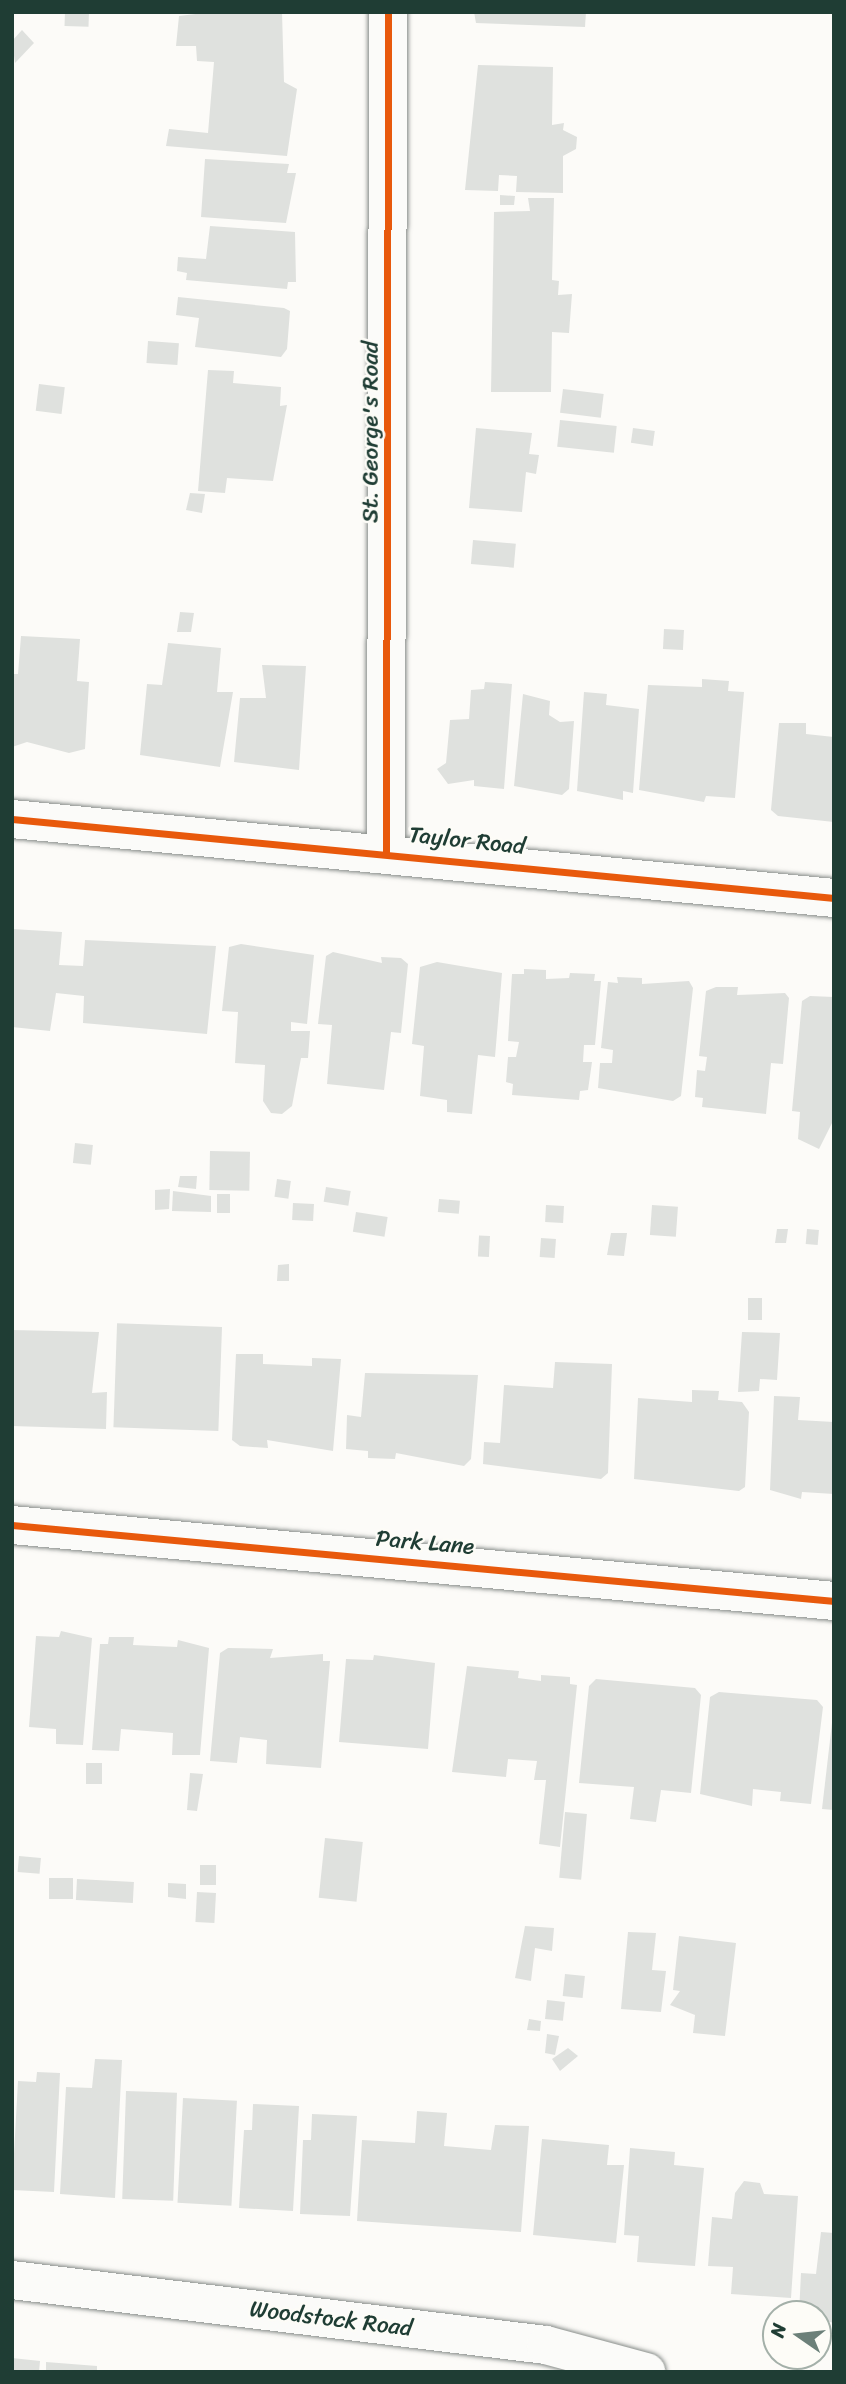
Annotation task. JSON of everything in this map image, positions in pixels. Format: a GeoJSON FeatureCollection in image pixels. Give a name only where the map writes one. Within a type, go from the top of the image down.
{"type":"FeatureCollection","features":[{"type":"Feature","properties":{"kind":"street","name":"St. George's Road"},"geometry":{"type":"LineString","coordinates":[[386,852],[388,12]]}},
{"type":"Feature","properties":{"kind":"street","name":"Taylor Road"},"geometry":{"type":"LineString","coordinates":[[12,819],[386,852],[834,898]]}},
{"type":"Feature","properties":{"kind":"street","name":"Park Lane"},"geometry":{"type":"LineString","coordinates":[[12,1525],[834,1601]]}},
{"type":"Feature","properties":{"kind":"street","name":"Woodstock Road"},"geometry":{"type":"LineString","coordinates":[[12,2280],[546,2344],[646,2372]]}},
{"type":"Feature","properties":{"kind":"building"},"geometry":{"type":"Polygon","coordinates":[[[65,12],[89,13],[88,27],[65,26],[65,12]]]}},
{"type":"Feature","properties":{"kind":"building"},"geometry":{"type":"Polygon","coordinates":[[[212,12],[282,12],[284,82],[297,89],[287,156],[166,146],[169,129],[208,133],[214,62],[197,61],[196,46],[176,46],[179,16],[212,12]]]}},
{"type":"Feature","properties":{"kind":"building"},"geometry":{"type":"Polygon","coordinates":[[[474,12],[586,12],[585,27],[476,23],[474,12]]]}},
{"type":"Feature","properties":{"kind":"building"},"geometry":{"type":"Polygon","coordinates":[[[22,30],[34,43],[15,63],[12,41],[22,30]]]}},
{"type":"Feature","properties":{"kind":"building"},"geometry":{"type":"Polygon","coordinates":[[[478,65],[553,67],[552,125],[564,123],[563,130],[577,137],[576,149],[563,156],[563,193],[516,192],[517,176],[499,175],[498,191],[465,190],[478,65]]]}},
{"type":"Feature","properties":{"kind":"building"},"geometry":{"type":"Polygon","coordinates":[[[205,159],[289,164],[287,173],[296,173],[286,223],[201,217],[205,159]]]}},
{"type":"Feature","properties":{"kind":"building"},"geometry":{"type":"Polygon","coordinates":[[[500,195],[515,196],[514,205],[500,205],[500,195]]]}},
{"type":"Feature","properties":{"kind":"building"},"geometry":{"type":"Polygon","coordinates":[[[528,198],[554,198],[552,280],[559,281],[558,295],[572,294],[569,333],[552,332],[551,392],[491,392],[494,212],[530,211],[528,198]]]}},
{"type":"Feature","properties":{"kind":"building"},"geometry":{"type":"Polygon","coordinates":[[[210,226],[295,232],[296,282],[288,282],[287,289],[186,280],[187,273],[177,271],[178,257],[206,259],[210,226]]]}},
{"type":"Feature","properties":{"kind":"building"},"geometry":{"type":"Polygon","coordinates":[[[178,297],[284,308],[290,311],[287,349],[281,357],[195,347],[199,318],[176,315],[178,297]]]}},
{"type":"Feature","properties":{"kind":"building"},"geometry":{"type":"Polygon","coordinates":[[[148,341],[179,343],[177,365],[146,363],[148,341]]]}},
{"type":"Feature","properties":{"kind":"building"},"geometry":{"type":"Polygon","coordinates":[[[208,370],[234,371],[233,383],[281,387],[280,406],[287,405],[273,481],[227,478],[225,493],[198,491],[208,370]]]}},
{"type":"Feature","properties":{"kind":"building"},"geometry":{"type":"Polygon","coordinates":[[[39,384],[65,387],[62,414],[36,411],[39,384]]]}},
{"type":"Feature","properties":{"kind":"building"},"geometry":{"type":"Polygon","coordinates":[[[563,389],[604,394],[601,418],[560,413],[563,389]]]}},
{"type":"Feature","properties":{"kind":"building"},"geometry":{"type":"Polygon","coordinates":[[[560,420],[617,426],[614,453],[557,447],[560,420]]]}},
{"type":"Feature","properties":{"kind":"building"},"geometry":{"type":"Polygon","coordinates":[[[476,428],[532,433],[529,454],[539,455],[536,474],[526,472],[522,512],[469,508],[476,428]]]}},
{"type":"Feature","properties":{"kind":"building"},"geometry":{"type":"Polygon","coordinates":[[[633,428],[655,431],[653,446],[631,443],[633,428]]]}},
{"type":"Feature","properties":{"kind":"building"},"geometry":{"type":"Polygon","coordinates":[[[190,493],[205,494],[202,513],[186,510],[190,493]]]}},
{"type":"Feature","properties":{"kind":"building"},"geometry":{"type":"Polygon","coordinates":[[[473,540],[516,544],[514,568],[471,564],[473,540]]]}},
{"type":"Feature","properties":{"kind":"building"},"geometry":{"type":"Polygon","coordinates":[[[180,612],[194,613],[191,632],[177,632],[180,612]]]}},
{"type":"Feature","properties":{"kind":"building"},"geometry":{"type":"Polygon","coordinates":[[[664,629],[684,630],[683,650],[663,649],[664,629]]]}},
{"type":"Feature","properties":{"kind":"building"},"geometry":{"type":"Polygon","coordinates":[[[21,636],[80,639],[77,681],[89,682],[85,749],[69,753],[27,742],[12,747],[12,674],[18,674],[21,636]]]}},
{"type":"Feature","properties":{"kind":"building"},"geometry":{"type":"Polygon","coordinates":[[[168,643],[221,648],[217,692],[233,692],[220,767],[140,755],[147,684],[162,685],[168,643]]]}},
{"type":"Feature","properties":{"kind":"building"},"geometry":{"type":"Polygon","coordinates":[[[262,665],[306,666],[299,770],[234,762],[240,698],[266,698],[262,665]]]}},
{"type":"Feature","properties":{"kind":"building"},"geometry":{"type":"Polygon","coordinates":[[[702,679],[729,681],[728,691],[744,692],[735,798],[706,796],[704,802],[639,790],[648,685],[702,687],[702,679]]]}},
{"type":"Feature","properties":{"kind":"building"},"geometry":{"type":"Polygon","coordinates":[[[485,682],[512,684],[504,789],[474,786],[474,780],[448,784],[437,769],[446,763],[450,720],[469,719],[471,690],[484,689],[485,682]]]}},
{"type":"Feature","properties":{"kind":"building"},"geometry":{"type":"Polygon","coordinates":[[[584,692],[607,694],[606,705],[639,709],[633,793],[623,791],[623,800],[577,791],[584,692]]]}},
{"type":"Feature","properties":{"kind":"building"},"geometry":{"type":"Polygon","coordinates":[[[523,694],[550,701],[549,715],[560,722],[574,721],[569,789],[562,795],[514,786],[523,694]]]}},
{"type":"Feature","properties":{"kind":"building"},"geometry":{"type":"Polygon","coordinates":[[[779,723],[806,723],[806,734],[834,737],[834,822],[778,816],[771,810],[779,723]]]}},
{"type":"Feature","properties":{"kind":"building"},"geometry":{"type":"Polygon","coordinates":[[[12,929],[62,932],[59,965],[83,966],[85,940],[216,946],[207,1034],[83,1023],[84,996],[56,993],[50,1031],[12,1027],[12,929]]]}},
{"type":"Feature","properties":{"kind":"building"},"geometry":{"type":"Polygon","coordinates":[[[241,944],[314,955],[307,1024],[291,1022],[291,1031],[310,1031],[308,1058],[301,1058],[292,1106],[282,1114],[271,1113],[263,1101],[265,1065],[235,1063],[238,1012],[222,1011],[229,947],[241,944]]]}},
{"type":"Feature","properties":{"kind":"building"},"geometry":{"type":"Polygon","coordinates":[[[333,952],[382,963],[381,957],[401,958],[408,964],[401,1033],[391,1032],[384,1090],[327,1084],[332,1025],[318,1024],[326,956],[333,952]]]}},
{"type":"Feature","properties":{"kind":"building"},"geometry":{"type":"Polygon","coordinates":[[[437,962],[502,973],[495,1057],[478,1055],[472,1114],[447,1112],[447,1100],[420,1096],[424,1046],[412,1044],[420,967],[437,962]]]}},
{"type":"Feature","properties":{"kind":"building"},"geometry":{"type":"Polygon","coordinates":[[[524,969],[546,970],[546,979],[569,978],[570,973],[595,974],[594,981],[601,981],[595,1045],[584,1045],[583,1062],[592,1062],[588,1090],[580,1091],[579,1100],[512,1095],[513,1084],[506,1082],[508,1057],[516,1057],[519,1042],[508,1041],[512,974],[524,974],[524,969]]]}},
{"type":"Feature","properties":{"kind":"building"},"geometry":{"type":"Polygon","coordinates":[[[617,977],[642,978],[642,984],[689,981],[693,988],[681,1096],[673,1101],[598,1088],[600,1063],[612,1063],[613,1050],[601,1048],[608,982],[618,983],[617,977]]]}},
{"type":"Feature","properties":{"kind":"building"},"geometry":{"type":"Polygon","coordinates":[[[716,987],[738,987],[737,995],[785,993],[789,998],[783,1064],[771,1063],[766,1114],[702,1107],[703,1098],[695,1097],[697,1070],[705,1071],[707,1057],[699,1056],[706,991],[716,987]]]}},
{"type":"Feature","properties":{"kind":"building"},"geometry":{"type":"Polygon","coordinates":[[[810,996],[834,997],[834,1119],[819,1149],[798,1139],[800,1112],[792,1111],[802,1001],[810,996]]]}},
{"type":"Feature","properties":{"kind":"building"},"geometry":{"type":"Polygon","coordinates":[[[75,1143],[93,1145],[91,1165],[73,1163],[75,1143]]]}},
{"type":"Feature","properties":{"kind":"building"},"geometry":{"type":"Polygon","coordinates":[[[210,1151],[250,1152],[249,1191],[209,1190],[210,1151]]]}},
{"type":"Feature","properties":{"kind":"building"},"geometry":{"type":"Polygon","coordinates":[[[180,1176],[197,1176],[196,1189],[178,1187],[180,1176]]]}},
{"type":"Feature","properties":{"kind":"building"},"geometry":{"type":"Polygon","coordinates":[[[277,1179],[291,1181],[288,1199],[274,1197],[277,1179]]]}},
{"type":"Feature","properties":{"kind":"building"},"geometry":{"type":"Polygon","coordinates":[[[326,1187],[351,1191],[348,1206],[324,1202],[326,1187]]]}},
{"type":"Feature","properties":{"kind":"building"},"geometry":{"type":"Polygon","coordinates":[[[170,1189],[169,1209],[155,1210],[155,1190],[170,1189]]]}},
{"type":"Feature","properties":{"kind":"building"},"geometry":{"type":"Polygon","coordinates":[[[173,1191],[211,1196],[211,1212],[172,1211],[173,1191]]]}},
{"type":"Feature","properties":{"kind":"building"},"geometry":{"type":"Polygon","coordinates":[[[217,1194],[230,1194],[230,1213],[217,1213],[217,1194]]]}},
{"type":"Feature","properties":{"kind":"building"},"geometry":{"type":"Polygon","coordinates":[[[439,1199],[460,1201],[459,1214],[438,1212],[439,1199]]]}},
{"type":"Feature","properties":{"kind":"building"},"geometry":{"type":"Polygon","coordinates":[[[293,1203],[314,1204],[313,1221],[292,1220],[293,1203]]]}},
{"type":"Feature","properties":{"kind":"building"},"geometry":{"type":"Polygon","coordinates":[[[546,1205],[564,1206],[563,1223],[545,1222],[546,1205]]]}},
{"type":"Feature","properties":{"kind":"building"},"geometry":{"type":"Polygon","coordinates":[[[652,1205],[678,1207],[676,1237],[650,1235],[652,1205]]]}},
{"type":"Feature","properties":{"kind":"building"},"geometry":{"type":"Polygon","coordinates":[[[356,1212],[388,1217],[384,1237],[353,1232],[356,1212]]]}},
{"type":"Feature","properties":{"kind":"building"},"geometry":{"type":"Polygon","coordinates":[[[777,1229],[788,1229],[786,1243],[775,1243],[777,1229]]]}},
{"type":"Feature","properties":{"kind":"building"},"geometry":{"type":"Polygon","coordinates":[[[807,1229],[819,1230],[818,1245],[806,1244],[807,1229]]]}},
{"type":"Feature","properties":{"kind":"building"},"geometry":{"type":"Polygon","coordinates":[[[611,1233],[627,1233],[624,1256],[607,1255],[611,1233]]]}},
{"type":"Feature","properties":{"kind":"building"},"geometry":{"type":"Polygon","coordinates":[[[479,1235],[490,1236],[489,1257],[478,1256],[479,1235]]]}},
{"type":"Feature","properties":{"kind":"building"},"geometry":{"type":"Polygon","coordinates":[[[541,1238],[556,1239],[555,1258],[540,1257],[541,1238]]]}},
{"type":"Feature","properties":{"kind":"building"},"geometry":{"type":"Polygon","coordinates":[[[289,1264],[289,1281],[277,1281],[278,1265],[289,1264]]]}},
{"type":"Feature","properties":{"kind":"building"},"geometry":{"type":"Polygon","coordinates":[[[748,1298],[762,1298],[762,1320],[748,1320],[748,1298]]]}},
{"type":"Feature","properties":{"kind":"building"},"geometry":{"type":"Polygon","coordinates":[[[117,1323],[222,1327],[218,1431],[113,1427],[117,1323]]]}},
{"type":"Feature","properties":{"kind":"building"},"geometry":{"type":"Polygon","coordinates":[[[12,1330],[99,1332],[92,1393],[107,1392],[106,1429],[12,1426],[12,1330]]]}},
{"type":"Feature","properties":{"kind":"building"},"geometry":{"type":"Polygon","coordinates":[[[742,1332],[780,1333],[777,1380],[760,1379],[759,1391],[738,1392],[742,1332]]]}},
{"type":"Feature","properties":{"kind":"building"},"geometry":{"type":"Polygon","coordinates":[[[236,1354],[263,1354],[263,1364],[312,1366],[312,1358],[341,1359],[333,1451],[267,1440],[268,1448],[240,1446],[232,1440],[236,1354]]]}},
{"type":"Feature","properties":{"kind":"building"},"geometry":{"type":"Polygon","coordinates":[[[555,1362],[612,1364],[608,1473],[601,1479],[483,1464],[484,1442],[500,1443],[504,1385],[553,1388],[555,1362]]]}},
{"type":"Feature","properties":{"kind":"building"},"geometry":{"type":"Polygon","coordinates":[[[365,1373],[478,1375],[471,1459],[464,1466],[396,1453],[395,1459],[368,1458],[368,1451],[346,1449],[347,1415],[361,1417],[365,1373]]]}},
{"type":"Feature","properties":{"kind":"building"},"geometry":{"type":"Polygon","coordinates":[[[692,1390],[719,1391],[718,1400],[742,1402],[749,1412],[745,1487],[739,1491],[634,1479],[638,1398],[692,1402],[692,1390]]]}},
{"type":"Feature","properties":{"kind":"building"},"geometry":{"type":"Polygon","coordinates":[[[774,1396],[800,1397],[798,1420],[834,1422],[834,1494],[802,1492],[801,1499],[770,1490],[774,1396]]]}},
{"type":"Feature","properties":{"kind":"building"},"geometry":{"type":"Polygon","coordinates":[[[61,1631],[92,1638],[83,1745],[56,1744],[56,1729],[29,1727],[36,1636],[59,1637],[61,1631]]]}},
{"type":"Feature","properties":{"kind":"building"},"geometry":{"type":"Polygon","coordinates":[[[109,1637],[134,1637],[133,1645],[177,1647],[178,1640],[209,1648],[200,1755],[172,1755],[173,1733],[121,1729],[119,1751],[92,1750],[100,1644],[108,1644],[109,1637]]]}},
{"type":"Feature","properties":{"kind":"building"},"geometry":{"type":"Polygon","coordinates":[[[228,1648],[273,1649],[270,1658],[323,1654],[323,1661],[330,1661],[321,1768],[266,1764],[267,1740],[240,1737],[237,1763],[210,1761],[220,1653],[228,1648]]]}},
{"type":"Feature","properties":{"kind":"building"},"geometry":{"type":"Polygon","coordinates":[[[374,1655],[435,1663],[428,1749],[339,1742],[346,1659],[373,1660],[374,1655]]]}},
{"type":"Feature","properties":{"kind":"building"},"geometry":{"type":"Polygon","coordinates":[[[467,1666],[519,1671],[518,1678],[541,1681],[541,1675],[570,1677],[570,1684],[577,1685],[560,1847],[539,1844],[546,1780],[534,1780],[537,1761],[508,1759],[506,1777],[452,1772],[467,1666]]]}},
{"type":"Feature","properties":{"kind":"building"},"geometry":{"type":"Polygon","coordinates":[[[596,1679],[695,1688],[701,1695],[691,1793],[661,1790],[656,1822],[630,1819],[634,1787],[579,1783],[589,1686],[596,1679]]]}},
{"type":"Feature","properties":{"kind":"building"},"geometry":{"type":"Polygon","coordinates":[[[719,1692],[817,1700],[823,1707],[811,1804],[780,1801],[781,1792],[753,1789],[752,1806],[700,1794],[710,1697],[719,1692]]]}},
{"type":"Feature","properties":{"kind":"building"},"geometry":{"type":"Polygon","coordinates":[[[834,1723],[834,1810],[822,1809],[834,1723]]]}},
{"type":"Feature","properties":{"kind":"building"},"geometry":{"type":"Polygon","coordinates":[[[86,1763],[102,1763],[102,1784],[86,1784],[86,1763]]]}},
{"type":"Feature","properties":{"kind":"building"},"geometry":{"type":"Polygon","coordinates":[[[190,1773],[203,1774],[197,1811],[187,1810],[190,1773]]]}},
{"type":"Feature","properties":{"kind":"building"},"geometry":{"type":"Polygon","coordinates":[[[565,1812],[587,1814],[581,1880],[559,1878],[565,1812]]]}},
{"type":"Feature","properties":{"kind":"building"},"geometry":{"type":"Polygon","coordinates":[[[325,1838],[363,1842],[357,1902],[319,1898],[325,1838]]]}},
{"type":"Feature","properties":{"kind":"building"},"geometry":{"type":"Polygon","coordinates":[[[19,1856],[41,1858],[40,1874],[18,1872],[19,1856]]]}},
{"type":"Feature","properties":{"kind":"building"},"geometry":{"type":"Polygon","coordinates":[[[200,1865],[216,1865],[216,1885],[200,1885],[200,1865]]]}},
{"type":"Feature","properties":{"kind":"building"},"geometry":{"type":"Polygon","coordinates":[[[49,1878],[73,1878],[73,1899],[49,1899],[49,1878]]]}},
{"type":"Feature","properties":{"kind":"building"},"geometry":{"type":"Polygon","coordinates":[[[77,1879],[134,1882],[133,1903],[76,1900],[77,1879]]]}},
{"type":"Feature","properties":{"kind":"building"},"geometry":{"type":"Polygon","coordinates":[[[168,1883],[186,1884],[186,1899],[168,1897],[168,1883]]]}},
{"type":"Feature","properties":{"kind":"building"},"geometry":{"type":"Polygon","coordinates":[[[197,1892],[216,1893],[214,1923],[195,1922],[197,1892]]]}},
{"type":"Feature","properties":{"kind":"building"},"geometry":{"type":"Polygon","coordinates":[[[525,1926],[554,1928],[552,1951],[535,1948],[531,1981],[515,1978],[525,1926]]]}},
{"type":"Feature","properties":{"kind":"building"},"geometry":{"type":"Polygon","coordinates":[[[628,1932],[656,1933],[652,1970],[666,1971],[661,2012],[621,2009],[628,1932]]]}},
{"type":"Feature","properties":{"kind":"building"},"geometry":{"type":"Polygon","coordinates":[[[679,1936],[736,1943],[725,2036],[693,2033],[695,2015],[670,2005],[680,1991],[673,1990],[679,1936]]]}},
{"type":"Feature","properties":{"kind":"building"},"geometry":{"type":"Polygon","coordinates":[[[565,1974],[585,1976],[583,1998],[563,1996],[565,1974]]]}},
{"type":"Feature","properties":{"kind":"building"},"geometry":{"type":"Polygon","coordinates":[[[547,2000],[565,2002],[563,2021],[545,2019],[547,2000]]]}},
{"type":"Feature","properties":{"kind":"building"},"geometry":{"type":"Polygon","coordinates":[[[529,2019],[541,2021],[540,2031],[527,2030],[529,2019]]]}},
{"type":"Feature","properties":{"kind":"building"},"geometry":{"type":"Polygon","coordinates":[[[547,2034],[559,2036],[555,2055],[545,2053],[547,2034]]]}},
{"type":"Feature","properties":{"kind":"building"},"geometry":{"type":"Polygon","coordinates":[[[568,2048],[578,2056],[560,2071],[552,2059],[568,2048]]]}},
{"type":"Feature","properties":{"kind":"building"},"geometry":{"type":"Polygon","coordinates":[[[95,2059],[122,2060],[115,2198],[60,2194],[66,2087],[92,2088],[95,2059]]]}},
{"type":"Feature","properties":{"kind":"building"},"geometry":{"type":"Polygon","coordinates":[[[37,2072],[60,2073],[54,2192],[12,2190],[18,2081],[36,2082],[37,2072]]]}},
{"type":"Feature","properties":{"kind":"building"},"geometry":{"type":"Polygon","coordinates":[[[126,2091],[177,2093],[173,2201],[122,2199],[126,2091]]]}},
{"type":"Feature","properties":{"kind":"building"},"geometry":{"type":"Polygon","coordinates":[[[183,2098],[237,2101],[231,2206],[178,2203],[183,2098]]]}},
{"type":"Feature","properties":{"kind":"building"},"geometry":{"type":"Polygon","coordinates":[[[253,2104],[299,2106],[293,2211],[239,2208],[244,2130],[252,2130],[253,2104]]]}},
{"type":"Feature","properties":{"kind":"building"},"geometry":{"type":"Polygon","coordinates":[[[417,2111],[447,2113],[444,2146],[491,2150],[495,2125],[529,2126],[521,2232],[357,2221],[362,2140],[415,2143],[417,2111]]]}},
{"type":"Feature","properties":{"kind":"building"},"geometry":{"type":"Polygon","coordinates":[[[312,2114],[357,2116],[350,2216],[300,2214],[303,2140],[311,2140],[312,2114]]]}},
{"type":"Feature","properties":{"kind":"building"},"geometry":{"type":"Polygon","coordinates":[[[542,2139],[609,2145],[607,2165],[624,2165],[616,2243],[533,2235],[542,2139]]]}},
{"type":"Feature","properties":{"kind":"building"},"geometry":{"type":"Polygon","coordinates":[[[630,2148],[675,2152],[674,2165],[704,2168],[695,2266],[637,2262],[639,2236],[624,2235],[630,2148]]]}},
{"type":"Feature","properties":{"kind":"building"},"geometry":{"type":"Polygon","coordinates":[[[744,2181],[760,2183],[764,2194],[798,2196],[791,2298],[731,2294],[733,2267],[708,2266],[712,2217],[732,2219],[735,2193],[744,2181]]]}},
{"type":"Feature","properties":{"kind":"building"},"geometry":{"type":"Polygon","coordinates":[[[821,2232],[834,2233],[834,2323],[832,2300],[800,2300],[801,2273],[816,2274],[821,2232]]]}},
{"type":"Feature","properties":{"kind":"building"},"geometry":{"type":"Polygon","coordinates":[[[12,2358],[40,2361],[39,2372],[12,2372],[12,2358]]]}},
{"type":"Feature","properties":{"kind":"building"},"geometry":{"type":"Polygon","coordinates":[[[46,2362],[97,2366],[97,2372],[46,2372],[46,2362]]]}},
{"type":"Feature","properties":{"kind":"cycle path"},"geometry":{"type":"LineString","coordinates":[[386,852],[388,12]]}},
{"type":"Feature","properties":{"kind":"cycle path"},"geometry":{"type":"LineString","coordinates":[[12,819],[834,898]]}},
{"type":"Feature","properties":{"kind":"cycle path"},"geometry":{"type":"LineString","coordinates":[[12,1525],[834,1601]]}}]}
